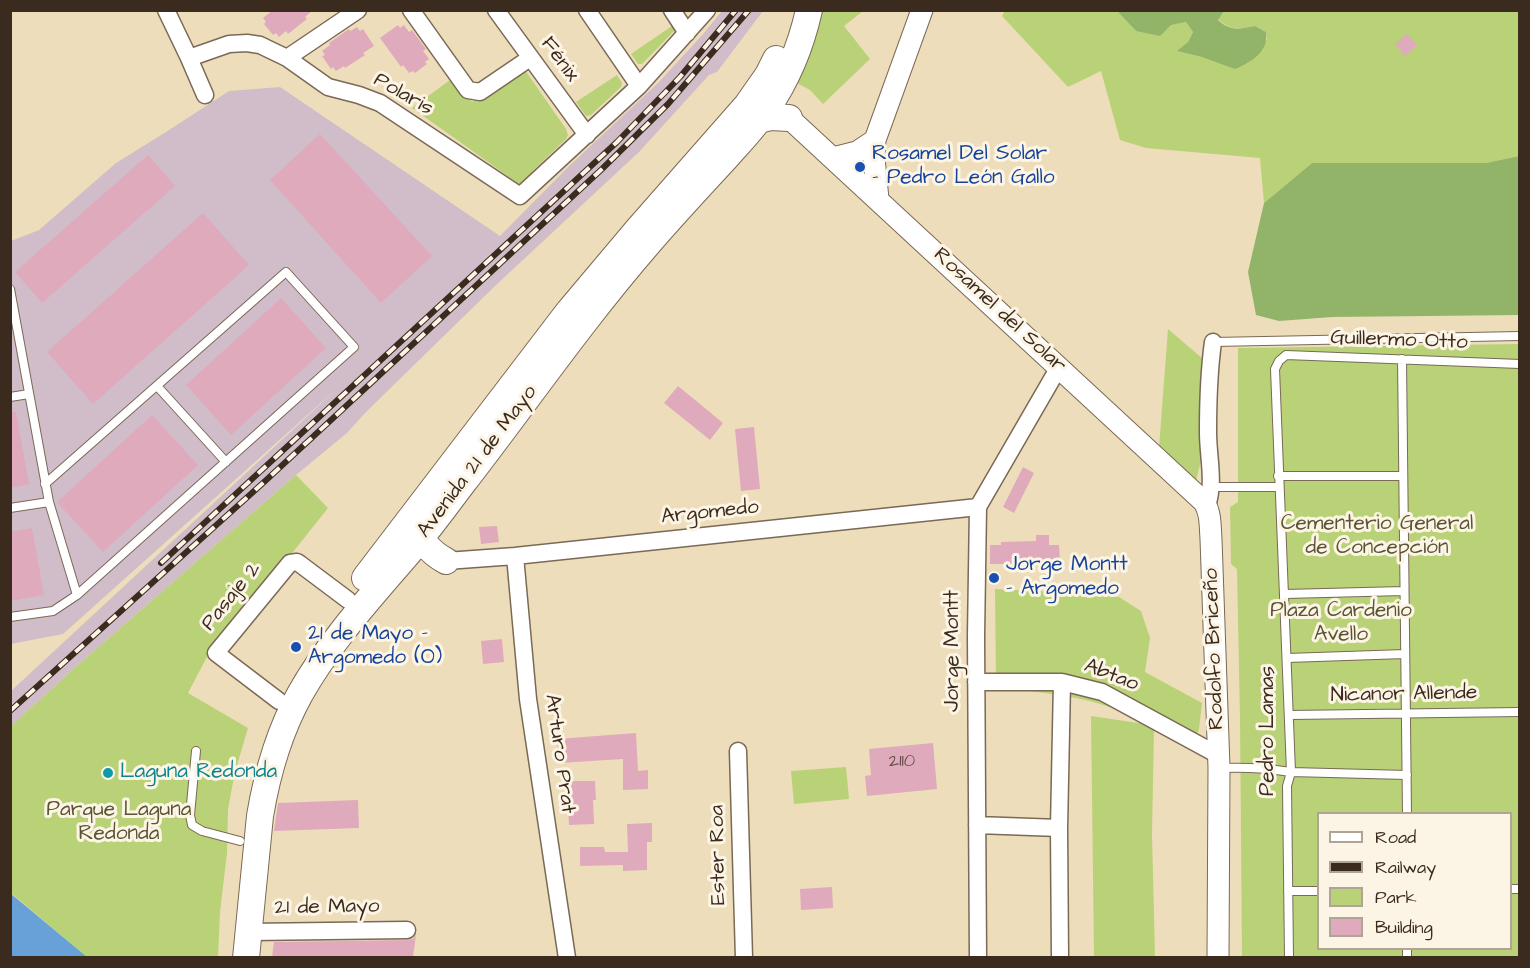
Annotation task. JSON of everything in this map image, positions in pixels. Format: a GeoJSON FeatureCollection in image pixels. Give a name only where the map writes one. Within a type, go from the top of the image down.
{"type":"FeatureCollection","features":[{"type":"Feature","properties":{"kind":"main road","name":"Avenida 21 de Mayo"},"geometry":{"type":"LineString","coordinates":[[229,957],[240,841],[253,772],[279,701],[311,647],[580,297],[747,105],[768,75],[777,57],[792,10]]}},
{"type":"Feature","properties":{"kind":"main road","name":"Avenida 21 de Mayo"},"geometry":{"type":"LineString","coordinates":[[246,957],[262,806],[269,772],[282,733],[313,673],[341,634],[421,537],[528,399],[573,336],[621,275],[759,120],[794,61],[809,10]]}},
{"type":"Feature","properties":{"kind":"main road"},"geometry":{"type":"LineString","coordinates":[[778,90],[781,105],[789,118]]}},
{"type":"Feature","properties":{"kind":"main road"},"geometry":{"type":"LineString","coordinates":[[759,120],[771,117],[789,118]]}},
{"type":"Feature","properties":{"kind":"main road"},"geometry":{"type":"LineString","coordinates":[[420,508],[418,525],[421,537],[430,550],[446,561]]}},
{"type":"Feature","properties":{"kind":"main road"},"geometry":{"type":"LineString","coordinates":[[388,577],[446,561]]}},
{"type":"Feature","properties":{"kind":"street"},"geometry":{"type":"LineString","coordinates":[[166,10],[205,95]]}},
{"type":"Feature","properties":{"kind":"street"},"geometry":{"type":"LineString","coordinates":[[287,58],[358,10]]}},
{"type":"Feature","properties":{"kind":"street"},"geometry":{"type":"LineString","coordinates":[[411,10],[468,90],[480,92],[530,58]]}},
{"type":"Feature","properties":{"kind":"street","name":"Fénix"},"geometry":{"type":"LineString","coordinates":[[496,10],[587,135]]}},
{"type":"Feature","properties":{"kind":"street"},"geometry":{"type":"LineString","coordinates":[[587,10],[639,86]]}},
{"type":"Feature","properties":{"kind":"street"},"geometry":{"type":"LineString","coordinates":[[672,10],[687,33]]}},
{"type":"Feature","properties":{"kind":"street"},"geometry":{"type":"LineString","coordinates":[[587,135],[639,86],[707,10]]}},
{"type":"Feature","properties":{"kind":"street"},"geometry":{"type":"LineString","coordinates":[[878,199],[874,158],[875,140],[922,10]]}},
{"type":"Feature","properties":{"kind":"street","name":"Polaris"},"geometry":{"type":"LineString","coordinates":[[189,58],[228,44],[260,45],[287,58],[328,87],[359,94],[380,103],[520,196],[587,135]]}},
{"type":"Feature","properties":{"kind":"street","name":"Rosamel del Solar"},"geometry":{"type":"LineString","coordinates":[[789,118],[1204,502],[1209,497]]}},
{"type":"Feature","properties":{"kind":"street"},"geometry":{"type":"LineString","coordinates":[[833,158],[857,152],[875,140]]}},
{"type":"Feature","properties":{"kind":"street","name":"Rodolfo Briceño"},"geometry":{"type":"LineString","coordinates":[[1214,342],[1210,365],[1208,432],[1208,544],[1210,677],[1219,762],[1218,957]]}},
{"type":"Feature","properties":{"kind":"street","name":"Jorge Montt"},"geometry":{"type":"LineString","coordinates":[[978,957],[976,682],[978,507],[1059,367]]}},
{"type":"Feature","properties":{"kind":"street","name":"Argomedo"},"geometry":{"type":"LineString","coordinates":[[446,561],[515,556],[978,507]]}},
{"type":"Feature","properties":{"kind":"street","name":"Arturo Prat"},"geometry":{"type":"LineString","coordinates":[[515,556],[528,699],[567,957]]}},
{"type":"Feature","properties":{"kind":"street","name":"Pasaje 2"},"geometry":{"type":"LineString","coordinates":[[279,701],[216,652],[290,563],[297,562],[348,600]]}},
{"type":"Feature","properties":{"kind":"street","name":"Abtao"},"geometry":{"type":"LineString","coordinates":[[976,682],[1062,682],[1102,692],[1219,762]]}},
{"type":"Feature","properties":{"kind":"street"},"geometry":{"type":"LineString","coordinates":[[1060,957],[1059,828],[1062,682]]}},
{"type":"Feature","properties":{"kind":"street","name":"Ester Roa"},"geometry":{"type":"LineString","coordinates":[[738,751],[744,957]]}},
{"type":"Feature","properties":{"kind":"street"},"geometry":{"type":"LineString","coordinates":[[977,825],[1059,828]]}},
{"type":"Feature","properties":{"kind":"street","name":"21 de Mayo"},"geometry":{"type":"LineString","coordinates":[[249,932],[407,930]]}},
{"type":"Feature","properties":{"kind":"lane"},"geometry":{"type":"LineString","coordinates":[[10,617],[53,611],[77,595],[354,347],[286,272],[45,484]]}},
{"type":"Feature","properties":{"kind":"lane"},"geometry":{"type":"LineString","coordinates":[[10,289],[45,484],[77,595]]}},
{"type":"Feature","properties":{"kind":"lane"},"geometry":{"type":"LineString","coordinates":[[1214,342],[1520,336]]}},
{"type":"Feature","properties":{"kind":"lane","name":"Guillermo Otto"},"geometry":{"type":"LineString","coordinates":[[1279,361],[1286,355],[1520,364]]}},
{"type":"Feature","properties":{"kind":"lane"},"geometry":{"type":"LineString","coordinates":[[1402,359],[1407,812]]}},
{"type":"Feature","properties":{"kind":"lane","name":"Pedro Lamas"},"geometry":{"type":"LineString","coordinates":[[1279,361],[1275,369],[1278,476],[1292,772],[1287,786],[1289,957]]}},
{"type":"Feature","properties":{"kind":"lane"},"geometry":{"type":"LineString","coordinates":[[157,386],[226,462]]}},
{"type":"Feature","properties":{"kind":"lane"},"geometry":{"type":"LineString","coordinates":[[10,397],[29,393]]}},
{"type":"Feature","properties":{"kind":"lane"},"geometry":{"type":"LineString","coordinates":[[1278,476],[1403,476]]}},
{"type":"Feature","properties":{"kind":"lane"},"geometry":{"type":"LineString","coordinates":[[1209,497],[1279,487]]}},
{"type":"Feature","properties":{"kind":"lane"},"geometry":{"type":"LineString","coordinates":[[10,508],[49,502]]}},
{"type":"Feature","properties":{"kind":"lane"},"geometry":{"type":"LineString","coordinates":[[1285,594],[1404,591]]}},
{"type":"Feature","properties":{"kind":"lane"},"geometry":{"type":"LineString","coordinates":[[1287,658],[1405,654]]}},
{"type":"Feature","properties":{"kind":"lane","name":"Nicanor Allende"},"geometry":{"type":"LineString","coordinates":[[1290,715],[1520,712]]}},
{"type":"Feature","properties":{"kind":"lane"},"geometry":{"type":"LineString","coordinates":[[196,751],[190,815],[192,825],[202,831],[240,841]]}},
{"type":"Feature","properties":{"kind":"lane"},"geometry":{"type":"LineString","coordinates":[[1219,762],[1292,772],[1407,775]]}},
{"type":"Feature","properties":{"kind":"lane"},"geometry":{"type":"LineString","coordinates":[[1288,891],[1317,891]]}},
{"type":"Feature","properties":{"kind":"shaded area"},"geometry":{"type":"Polygon","coordinates":[[[722,11],[763,11],[717,72],[709,75],[639,152],[495,286],[347,433],[78,665],[11,726],[11,691],[341,385],[63,634],[11,644],[11,241],[39,230],[116,163],[229,91],[280,87],[500,236],[567,168],[659,82],[722,11]]]}},
{"type":"Feature","properties":{"kind":"green space"},"geometry":{"type":"Polygon","coordinates":[[[1005,10],[1117,11],[1136,31],[1186,22],[1193,32],[1188,42],[1178,51],[1202,57],[1267,40],[1266,32],[1255,26],[1235,28],[1227,26],[1218,19],[1224,11],[1519,11],[1519,156],[1486,163],[1312,163],[1264,203],[1260,158],[1146,148],[1120,140],[1101,71],[1068,87],[1002,16],[1005,10]]]}},
{"type":"Feature","properties":{"kind":"green space"},"geometry":{"type":"Polygon","coordinates":[[[819,11],[863,11],[844,26],[870,59],[823,104],[810,90],[797,83],[819,11]]]}},
{"type":"Feature","properties":{"kind":"green space"},"geometry":{"type":"Polygon","coordinates":[[[1117,11],[1224,11],[1218,20],[1235,29],[1255,26],[1266,32],[1265,45],[1258,55],[1235,69],[1177,51],[1188,42],[1193,32],[1186,22],[1171,25],[1160,36],[1136,31],[1117,11]]]}},
{"type":"Feature","properties":{"kind":"green space"},"geometry":{"type":"Polygon","coordinates":[[[675,24],[674,31],[642,64],[638,64],[631,54],[675,24]]]}},
{"type":"Feature","properties":{"kind":"green space"},"geometry":{"type":"Polygon","coordinates":[[[522,69],[525,70],[568,135],[519,184],[412,108],[454,77],[472,102],[522,69]]]}},
{"type":"Feature","properties":{"kind":"green space"},"geometry":{"type":"Polygon","coordinates":[[[617,75],[622,83],[621,87],[591,115],[586,116],[576,102],[617,75]]]}},
{"type":"Feature","properties":{"kind":"green space"},"geometry":{"type":"Polygon","coordinates":[[[1519,156],[1519,315],[1332,317],[1279,321],[1256,315],[1248,272],[1264,203],[1312,163],[1486,163],[1519,156]]]}},
{"type":"Feature","properties":{"kind":"green space"},"geometry":{"type":"Polygon","coordinates":[[[1168,329],[1210,365],[1208,432],[1196,481],[1159,448],[1168,329]]]}},
{"type":"Feature","properties":{"kind":"green space","name":"Cementerio General de Concepción"},"geometry":{"type":"Polygon","coordinates":[[[1519,344],[1519,957],[1242,957],[1237,569],[1231,564],[1230,507],[1238,502],[1238,348],[1519,344]]]}},
{"type":"Feature","properties":{"kind":"green space","name":"Parque Laguna Redonda"},"geometry":{"type":"Polygon","coordinates":[[[296,475],[328,508],[209,653],[188,693],[248,728],[235,772],[228,809],[227,853],[220,912],[218,957],[87,957],[11,893],[11,726],[296,475]]]}},
{"type":"Feature","properties":{"kind":"green space"},"geometry":{"type":"Polygon","coordinates":[[[995,589],[1119,597],[1141,611],[1150,638],[1145,672],[1202,703],[1199,729],[1193,751],[1154,729],[1152,834],[1155,957],[1094,957],[1091,716],[1145,724],[1111,707],[1092,702],[996,686],[995,589]]]}},
{"type":"Feature","properties":{"kind":"green space"},"geometry":{"type":"Polygon","coordinates":[[[846,767],[849,799],[794,804],[791,771],[846,767]]]}},
{"type":"Feature","properties":{"kind":"water"},"geometry":{"type":"Polygon","coordinates":[[[10,893],[87,957],[11,957],[10,893]]]}},
{"type":"Feature","properties":{"kind":"building"},"geometry":{"type":"Polygon","coordinates":[[[273,10],[313,10],[305,17],[307,19],[288,34],[286,31],[279,37],[276,33],[273,35],[264,24],[266,22],[263,18],[273,10]]]}},
{"type":"Feature","properties":{"kind":"building"},"geometry":{"type":"Polygon","coordinates":[[[398,25],[400,28],[404,25],[409,32],[412,30],[426,49],[423,51],[429,59],[425,62],[427,64],[415,73],[413,71],[409,73],[403,65],[401,67],[380,38],[398,25]]]}},
{"type":"Feature","properties":{"kind":"building"},"geometry":{"type":"Polygon","coordinates":[[[357,27],[360,31],[363,29],[374,46],[345,68],[344,66],[336,71],[333,67],[331,69],[322,56],[325,55],[322,51],[349,29],[350,31],[357,27]]]}},
{"type":"Feature","properties":{"kind":"building"},"geometry":{"type":"Polygon","coordinates":[[[1407,34],[1417,45],[1405,56],[1395,44],[1407,34]]]}},
{"type":"Feature","properties":{"kind":"building"},"geometry":{"type":"Polygon","coordinates":[[[320,134],[432,256],[381,303],[270,180],[320,134]]]}},
{"type":"Feature","properties":{"kind":"building"},"geometry":{"type":"Polygon","coordinates":[[[148,155],[175,186],[42,303],[15,272],[148,155]]]}},
{"type":"Feature","properties":{"kind":"building"},"geometry":{"type":"Polygon","coordinates":[[[203,213],[249,265],[93,404],[47,352],[203,213]]]}},
{"type":"Feature","properties":{"kind":"building"},"geometry":{"type":"Polygon","coordinates":[[[281,298],[326,348],[231,435],[186,385],[281,298]]]}},
{"type":"Feature","properties":{"kind":"building"},"geometry":{"type":"Polygon","coordinates":[[[678,386],[723,423],[710,440],[664,403],[678,386]]]}},
{"type":"Feature","properties":{"kind":"building"},"geometry":{"type":"Polygon","coordinates":[[[10,412],[16,412],[29,484],[10,488],[10,412]]]}},
{"type":"Feature","properties":{"kind":"building"},"geometry":{"type":"Polygon","coordinates":[[[152,415],[198,465],[103,552],[57,502],[152,415]]]}},
{"type":"Feature","properties":{"kind":"building"},"geometry":{"type":"Polygon","coordinates":[[[754,427],[760,489],[741,491],[735,429],[754,427]]]}},
{"type":"Feature","properties":{"kind":"building"},"geometry":{"type":"Polygon","coordinates":[[[1023,467],[1034,473],[1014,513],[1003,507],[1023,467]]]}},
{"type":"Feature","properties":{"kind":"building"},"geometry":{"type":"Polygon","coordinates":[[[497,526],[499,542],[481,544],[479,527],[497,526]]]}},
{"type":"Feature","properties":{"kind":"building"},"geometry":{"type":"Polygon","coordinates":[[[32,528],[44,595],[10,601],[10,532],[32,528]]]}},
{"type":"Feature","properties":{"kind":"building"},"geometry":{"type":"Polygon","coordinates":[[[1036,535],[1049,535],[1049,545],[1059,545],[1060,564],[990,564],[990,545],[1001,545],[1001,542],[1036,541],[1036,535]]]}},
{"type":"Feature","properties":{"kind":"building"},"geometry":{"type":"Polygon","coordinates":[[[502,639],[504,662],[483,664],[481,641],[502,639]]]}},
{"type":"Feature","properties":{"kind":"building"},"geometry":{"type":"Polygon","coordinates":[[[636,733],[638,771],[648,770],[648,789],[623,790],[623,759],[559,763],[557,739],[636,733]]]}},
{"type":"Feature","properties":{"kind":"building"},"geometry":{"type":"Polygon","coordinates":[[[933,743],[937,789],[867,796],[865,776],[871,775],[869,749],[933,743]]]}},
{"type":"Feature","properties":{"kind":"building"},"geometry":{"type":"Polygon","coordinates":[[[571,781],[595,781],[594,824],[569,825],[568,806],[571,806],[571,781]]]}},
{"type":"Feature","properties":{"kind":"building"},"geometry":{"type":"Polygon","coordinates":[[[358,800],[359,828],[274,831],[278,803],[358,800]]]}},
{"type":"Feature","properties":{"kind":"building"},"geometry":{"type":"Polygon","coordinates":[[[652,823],[652,842],[647,842],[647,870],[623,871],[623,865],[580,866],[580,847],[604,847],[605,852],[628,852],[627,824],[652,823]]]}},
{"type":"Feature","properties":{"kind":"building"},"geometry":{"type":"Polygon","coordinates":[[[832,887],[833,908],[801,910],[800,889],[832,887]]]}},
{"type":"Feature","properties":{"kind":"building"},"geometry":{"type":"Polygon","coordinates":[[[416,935],[413,957],[272,957],[274,942],[407,940],[413,939],[416,935]]]}},
{"type":"Feature","properties":{"kind":"railway"},"geometry":{"type":"LineString","coordinates":[[161,563],[617,142],[680,77],[736,10]]}},
{"type":"Feature","properties":{"kind":"railway"},"geometry":{"type":"LineString","coordinates":[[10,711],[263,483],[602,169],[668,104],[749,10]]}},
{"type":"Feature","properties":{"kind":"place","name":"Rosamel Del Solar - Pedro León Gallo"},"geometry":{"type":"Point","coordinates":[860,167]}},
{"type":"Feature","properties":{"kind":"place","name":"Jorge Montt - Argomedo"},"geometry":{"type":"Point","coordinates":[994,578]}},
{"type":"Feature","properties":{"kind":"place","name":"21 de Mayo - Argomedo (O)"},"geometry":{"type":"Point","coordinates":[296,647]}},
{"type":"Feature","properties":{"kind":"place","name":"Laguna Redonda"},"geometry":{"type":"Point","coordinates":[108,773]}},
{"type":"Feature","properties":{"kind":"park label","name":"Plaza Cardenio Avello"},"geometry":{"type":"Point","coordinates":[1341,624]}}]}
